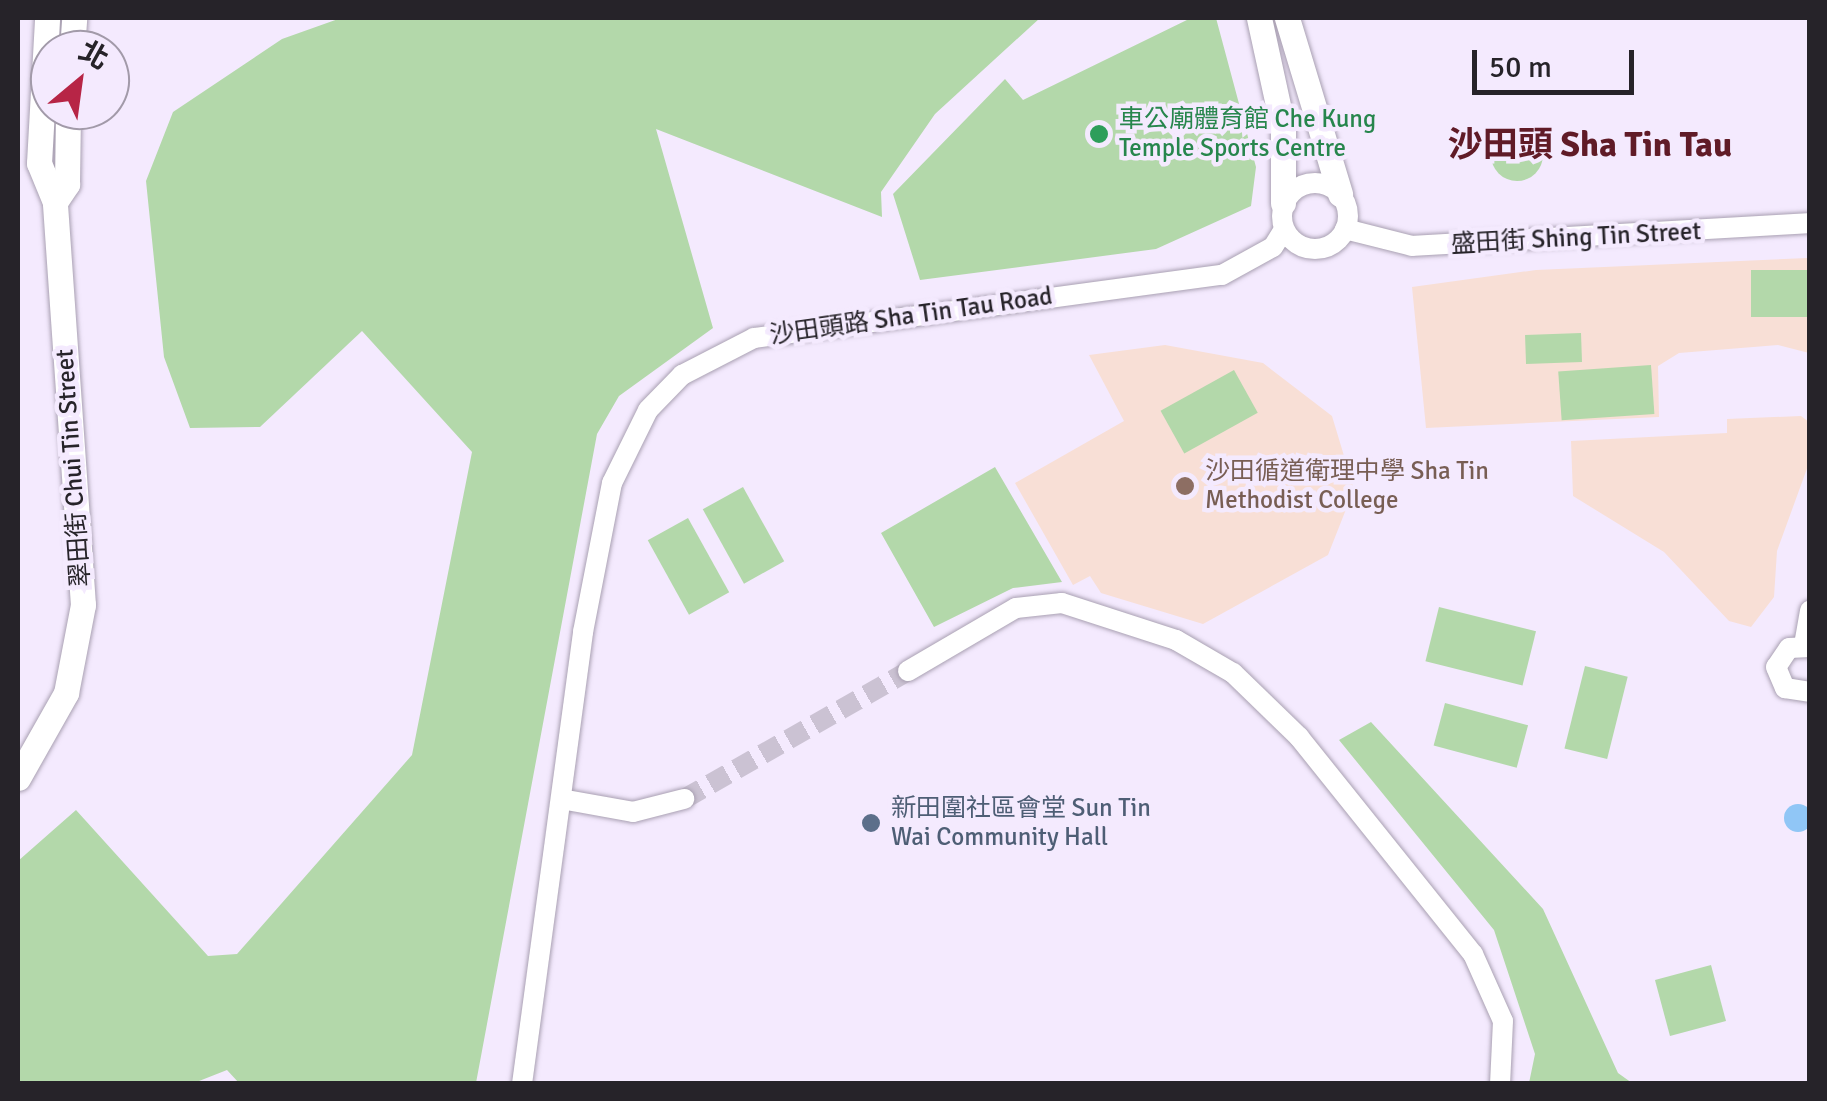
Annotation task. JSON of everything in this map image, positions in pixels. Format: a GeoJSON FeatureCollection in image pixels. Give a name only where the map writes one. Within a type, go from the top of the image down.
{"type":"FeatureCollection","features":[{"type":"Feature","properties":{"kind":"street","name":"翠田街 Chui Tin Street"},"geometry":{"type":"LineString","coordinates":[[18,778],[66,694],[83,604],[54,202],[39,163],[47,18]]}},
{"type":"Feature","properties":{"kind":"street"},"geometry":{"type":"LineString","coordinates":[[1258,18],[1283,128],[1284,231],[1312,249],[1346,229],[1340,194],[1287,18]]}},
{"type":"Feature","properties":{"kind":"street","name":"翠田街 Chui Tin Street"},"geometry":{"type":"LineString","coordinates":[[54,202],[67,184],[68,130]]}},
{"type":"Feature","properties":{"kind":"street"},"geometry":{"type":"LineString","coordinates":[[1283,204],[1311,182],[1340,194]]}},
{"type":"Feature","properties":{"kind":"street","name":"盛田街 Shing Tin Street"},"geometry":{"type":"LineString","coordinates":[[1346,229],[1412,246],[1810,224]]}},
{"type":"Feature","properties":{"kind":"street","name":"沙田頭路 Sha Tin Tau Road"},"geometry":{"type":"LineString","coordinates":[[522,1084],[612,483],[648,410],[682,375],[771,334],[1222,274],[1284,231]]}},
{"type":"Feature","properties":{"kind":"street"},"geometry":{"type":"LineString","coordinates":[[908,671],[1016,608],[1062,603],[1176,640],[1233,672],[1299,737],[1473,954],[1502,1021],[1500,1084]]}},
{"type":"Feature","properties":{"kind":"street"},"geometry":{"type":"LineString","coordinates":[[1810,610],[1807,646],[1782,653],[1777,675],[1792,692],[1810,692]]}},
{"type":"Feature","properties":{"kind":"street"},"geometry":{"type":"LineString","coordinates":[[562,799],[633,812],[684,799]]}},
{"type":"Feature","properties":{"kind":"shaded area"},"geometry":{"type":"Polygon","coordinates":[[[1807,258],[1809,353],[1778,345],[1679,353],[1658,366],[1659,417],[1426,428],[1412,287],[1536,270],[1807,258]]]}},
{"type":"Feature","properties":{"kind":"shaded area","name":"沙田循道衛理中學 Sha Tin Methodist College"},"geometry":{"type":"Polygon","coordinates":[[[1165,345],[1263,363],[1332,416],[1354,489],[1328,555],[1203,624],[1101,593],[1090,576],[1073,585],[1015,483],[1124,421],[1089,355],[1165,345]]]}},
{"type":"Feature","properties":{"kind":"shaded area"},"geometry":{"type":"Polygon","coordinates":[[[1801,416],[1809,422],[1809,463],[1777,551],[1774,597],[1751,627],[1729,621],[1664,552],[1573,496],[1571,441],[1727,433],[1727,419],[1801,416]]]}},
{"type":"Feature","properties":{"kind":"green space"},"geometry":{"type":"Polygon","coordinates":[[[341,18],[1040,18],[935,114],[881,192],[882,217],[656,129],[713,328],[619,396],[597,434],[476,1083],[239,1083],[227,1070],[194,1083],[18,1083],[18,861],[76,810],[208,956],[237,954],[412,755],[472,452],[362,331],[260,427],[190,428],[164,357],[146,181],[173,112],[282,39],[341,18]]]}},
{"type":"Feature","properties":{"kind":"green space","name":"車公廟體育館 Che Kung Temple Sports Centre"},"geometry":{"type":"Polygon","coordinates":[[[1191,18],[1216,18],[1256,167],[1251,206],[1156,249],[920,280],[893,194],[1005,79],[1023,100],[1191,18]]]}},
{"type":"Feature","properties":{"kind":"green space"},"geometry":{"type":"Polygon","coordinates":[[[1517,129],[1535,137],[1543,155],[1535,173],[1517,181],[1499,173],[1491,155],[1499,137],[1517,129]]]}},
{"type":"Feature","properties":{"kind":"green space"},"geometry":{"type":"Polygon","coordinates":[[[1751,270],[1809,270],[1809,317],[1751,317],[1751,270]]]}},
{"type":"Feature","properties":{"kind":"green space"},"geometry":{"type":"Polygon","coordinates":[[[1581,333],[1582,362],[1526,364],[1525,335],[1581,333]]]}},
{"type":"Feature","properties":{"kind":"green space"},"geometry":{"type":"Polygon","coordinates":[[[1651,365],[1654,414],[1562,420],[1558,371],[1651,365]]]}},
{"type":"Feature","properties":{"kind":"green space"},"geometry":{"type":"Polygon","coordinates":[[[1234,370],[1258,413],[1184,454],[1161,411],[1234,370]]]}},
{"type":"Feature","properties":{"kind":"green space"},"geometry":{"type":"Polygon","coordinates":[[[995,467],[1062,582],[1013,588],[934,627],[881,533],[995,467]]]}},
{"type":"Feature","properties":{"kind":"green space"},"geometry":{"type":"Polygon","coordinates":[[[743,487],[784,561],[744,584],[703,509],[743,487]]]}},
{"type":"Feature","properties":{"kind":"green space"},"geometry":{"type":"Polygon","coordinates":[[[688,518],[729,592],[689,615],[648,540],[688,518]]]}},
{"type":"Feature","properties":{"kind":"green space"},"geometry":{"type":"Polygon","coordinates":[[[1439,607],[1536,631],[1522,686],[1425,661],[1439,607]]]}},
{"type":"Feature","properties":{"kind":"green space"},"geometry":{"type":"Polygon","coordinates":[[[1585,666],[1628,677],[1607,759],[1564,748],[1585,666]]]}},
{"type":"Feature","properties":{"kind":"green space"},"geometry":{"type":"Polygon","coordinates":[[[1445,703],[1528,725],[1517,768],[1434,746],[1445,703]]]}},
{"type":"Feature","properties":{"kind":"green space"},"geometry":{"type":"Polygon","coordinates":[[[1371,722],[1543,909],[1618,1073],[1632,1083],[1529,1083],[1535,1054],[1494,930],[1339,740],[1371,722]]]}},
{"type":"Feature","properties":{"kind":"green space"},"geometry":{"type":"Polygon","coordinates":[[[1711,965],[1726,1021],[1670,1036],[1655,980],[1711,965]]]}},
{"type":"Feature","properties":{"kind":"water"},"geometry":{"type":"Polygon","coordinates":[[[1798,804],[1808,808],[1812,818],[1808,828],[1798,832],[1788,828],[1784,818],[1788,808],[1798,804]]]}},
{"type":"Feature","properties":{"kind":"tunnel"},"geometry":{"type":"LineString","coordinates":[[684,799],[908,671]]}},
{"type":"Feature","properties":{"kind":"place","name":"車公廟體育館 Che Kung Temple Sports Centre"},"geometry":{"type":"Point","coordinates":[1099,134]}},
{"type":"Feature","properties":{"kind":"place","name":"沙田循道衛理中學 Sha Tin Methodist College"},"geometry":{"type":"Point","coordinates":[1185,486]}},
{"type":"Feature","properties":{"kind":"place","name":"新田圍社區會堂 Sun Tin Wai Community Hall"},"geometry":{"type":"Point","coordinates":[871,823]}},
{"type":"Feature","properties":{"kind":"district","name":"沙田頭 Sha Tin Tau"},"geometry":{"type":"Point","coordinates":[1590,145]}}]}
